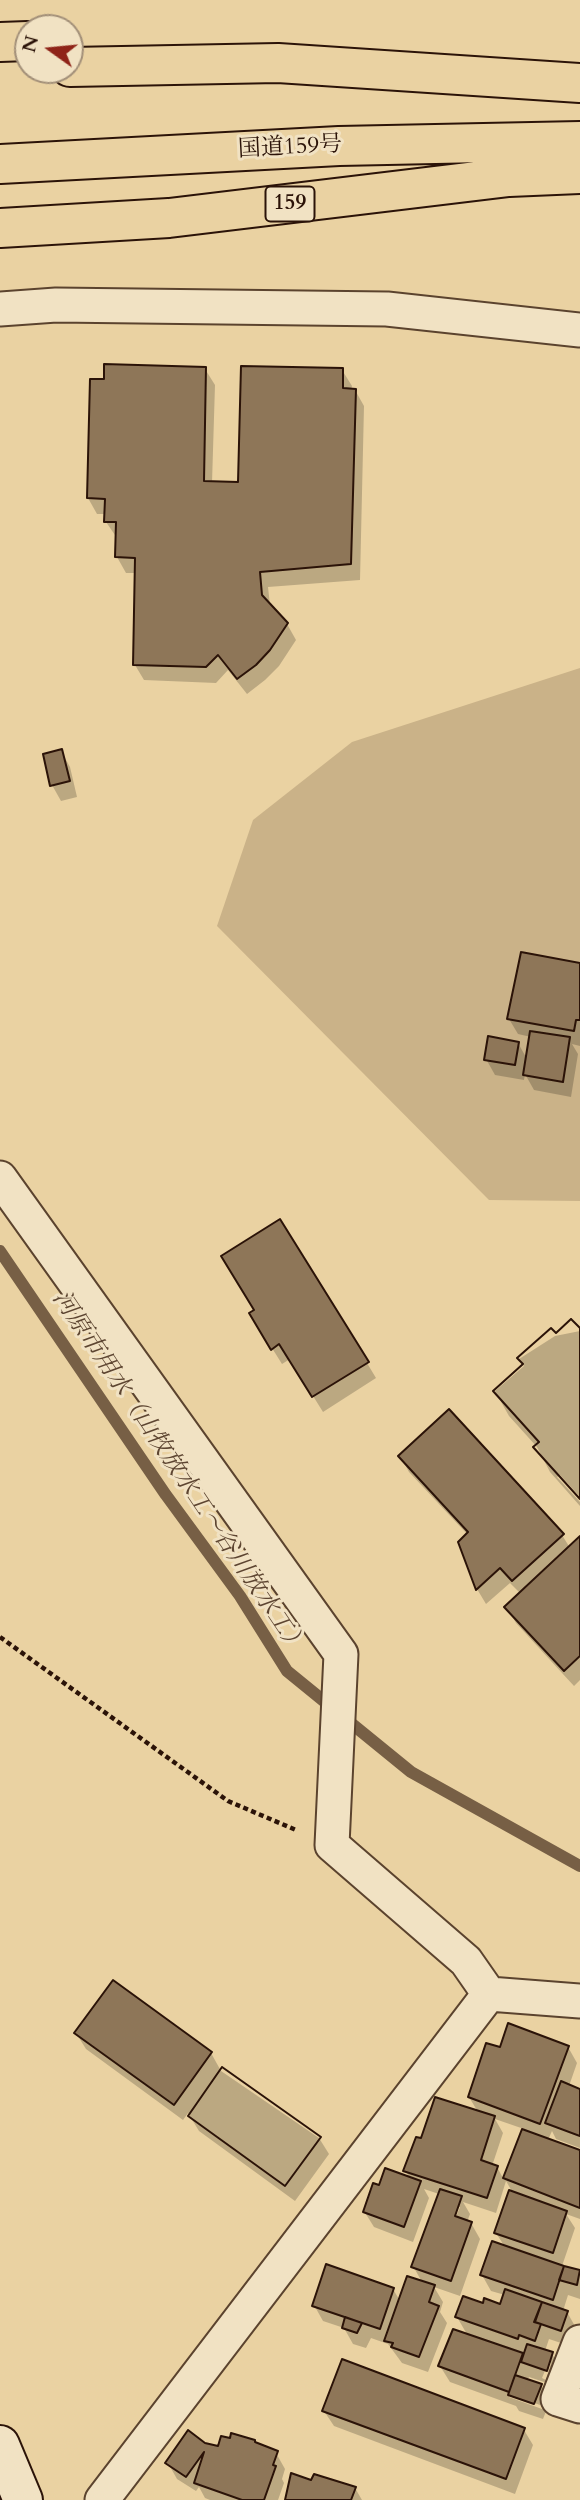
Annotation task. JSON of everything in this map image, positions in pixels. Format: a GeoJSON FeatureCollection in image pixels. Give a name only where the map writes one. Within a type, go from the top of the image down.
{"type":"FeatureCollection","features":[{"type":"Feature","properties":{"kind":"highway"},"geometry":{"type":"LineString","coordinates":[[84,41],[166,39],[522,54],[580,60]]}},
{"type":"Feature","properties":{"kind":"highway"},"geometry":{"type":"LineString","coordinates":[[84,67],[278,63],[580,83]]}},
{"type":"Feature","properties":{"kind":"highway","name":"国道159号"},"geometry":{"type":"LineString","coordinates":[[0,164],[339,146],[580,141]]}},
{"type":"Feature","properties":{"kind":"highway","name":"159"},"geometry":{"type":"LineString","coordinates":[[0,228],[169,218],[509,177],[580,174]]}},
{"type":"Feature","properties":{"kind":"main road"},"geometry":{"type":"LineString","coordinates":[[0,2445],[23,2500]]}},
{"type":"Feature","properties":{"kind":"street"},"geometry":{"type":"LineString","coordinates":[[0,309],[56,305],[387,309],[580,330]]}},
{"type":"Feature","properties":{"kind":"street"},"geometry":{"type":"LineString","coordinates":[[0,1178],[341,1654],[332,1845],[466,1961],[489,1994]]}},
{"type":"Feature","properties":{"kind":"street"},"geometry":{"type":"LineString","coordinates":[[489,1994],[580,2001]]}},
{"type":"Feature","properties":{"kind":"street"},"geometry":{"type":"LineString","coordinates":[[102,2500],[489,1994]]}},
{"type":"Feature","properties":{"kind":"street"},"geometry":{"type":"LineString","coordinates":[[580,2342],[558,2399],[580,2406]]}},
{"type":"Feature","properties":{"kind":"path"},"geometry":{"type":"LineString","coordinates":[[0,1637],[228,1801],[332,1845]]}},
{"type":"Feature","properties":{"kind":"shaded area"},"geometry":{"type":"Polygon","coordinates":[[[580,668],[580,1201],[489,1200],[217,926],[253,820],[352,742],[580,668]]]}},
{"type":"Feature","properties":{"kind":"building"},"geometry":{"type":"Polygon","coordinates":[[[104,364],[206,367],[204,481],[238,482],[241,366],[343,368],[343,388],[356,389],[351,564],[260,572],[262,595],[288,623],[270,650],[237,679],[218,655],[206,667],[133,665],[135,558],[115,557],[116,522],[104,522],[105,499],[87,498],[90,379],[104,379],[104,364]]]}},
{"type":"Feature","properties":{"kind":"building"},"geometry":{"type":"Polygon","coordinates":[[[62,749],[70,781],[50,786],[43,754],[62,749]]]}},
{"type":"Feature","properties":{"kind":"building"},"geometry":{"type":"Polygon","coordinates":[[[521,952],[580,963],[580,1020],[576,1020],[574,1031],[507,1019],[521,952]]]}},
{"type":"Feature","properties":{"kind":"building"},"geometry":{"type":"Polygon","coordinates":[[[530,1031],[570,1037],[563,1082],[523,1075],[530,1031]]]}},
{"type":"Feature","properties":{"kind":"building"},"geometry":{"type":"Polygon","coordinates":[[[488,1036],[519,1042],[515,1065],[484,1060],[488,1036]]]}},
{"type":"Feature","properties":{"kind":"building"},"geometry":{"type":"Polygon","coordinates":[[[280,1219],[369,1362],[312,1397],[279,1344],[271,1350],[249,1313],[254,1310],[221,1256],[280,1219]]]}},
{"type":"Feature","properties":{"kind":"building"},"geometry":{"type":"Polygon","coordinates":[[[571,1319],[580,1328],[580,1499],[533,1447],[539,1442],[493,1391],[523,1364],[517,1358],[551,1328],[556,1333],[571,1319]]]}},
{"type":"Feature","properties":{"kind":"building"},"geometry":{"type":"Polygon","coordinates":[[[571,1319],[580,1328],[580,1499],[533,1447],[539,1442],[493,1391],[523,1364],[517,1358],[551,1328],[556,1333],[571,1319]]]}},
{"type":"Feature","properties":{"kind":"building"},"geometry":{"type":"Polygon","coordinates":[[[449,1409],[564,1534],[512,1581],[500,1568],[476,1590],[458,1542],[468,1532],[398,1456],[449,1409]]]}},
{"type":"Feature","properties":{"kind":"building"},"geometry":{"type":"Polygon","coordinates":[[[580,1536],[580,1656],[564,1671],[504,1607],[580,1536]]]}},
{"type":"Feature","properties":{"kind":"building"},"geometry":{"type":"Polygon","coordinates":[[[113,1980],[212,2052],[174,2105],[74,2033],[113,1980]]]}},
{"type":"Feature","properties":{"kind":"building"},"geometry":{"type":"Polygon","coordinates":[[[508,2023],[569,2046],[540,2124],[468,2097],[486,2043],[500,2047],[508,2023]]]}},
{"type":"Feature","properties":{"kind":"building"},"geometry":{"type":"Polygon","coordinates":[[[222,2067],[321,2137],[285,2186],[188,2116],[222,2067]]]}},
{"type":"Feature","properties":{"kind":"building"},"geometry":{"type":"Polygon","coordinates":[[[222,2067],[321,2137],[285,2186],[188,2116],[222,2067]]]}},
{"type":"Feature","properties":{"kind":"building"},"geometry":{"type":"Polygon","coordinates":[[[561,2081],[580,2089],[580,2136],[545,2123],[561,2081]]]}},
{"type":"Feature","properties":{"kind":"building"},"geometry":{"type":"Polygon","coordinates":[[[435,2097],[495,2116],[481,2160],[498,2166],[487,2198],[403,2171],[416,2137],[421,2138],[435,2097]]]}},
{"type":"Feature","properties":{"kind":"building"},"geometry":{"type":"Polygon","coordinates":[[[522,2129],[580,2150],[580,2208],[503,2178],[522,2129]]]}},
{"type":"Feature","properties":{"kind":"building"},"geometry":{"type":"Polygon","coordinates":[[[385,2168],[421,2181],[404,2227],[363,2212],[373,2183],[379,2185],[385,2168]]]}},
{"type":"Feature","properties":{"kind":"building"},"geometry":{"type":"Polygon","coordinates":[[[440,2189],[462,2196],[455,2216],[472,2222],[451,2281],[411,2267],[440,2189]]]}},
{"type":"Feature","properties":{"kind":"building"},"geometry":{"type":"Polygon","coordinates":[[[509,2190],[567,2211],[553,2253],[494,2233],[509,2190]]]}},
{"type":"Feature","properties":{"kind":"building"},"geometry":{"type":"Polygon","coordinates":[[[492,2241],[564,2266],[553,2300],[480,2275],[492,2241]]]}},
{"type":"Feature","properties":{"kind":"building"},"geometry":{"type":"Polygon","coordinates":[[[326,2264],[394,2288],[380,2329],[312,2306],[326,2264]]]}},
{"type":"Feature","properties":{"kind":"building"},"geometry":{"type":"Polygon","coordinates":[[[564,2266],[580,2270],[577,2285],[559,2280],[564,2266]]]}},
{"type":"Feature","properties":{"kind":"building"},"geometry":{"type":"Polygon","coordinates":[[[407,2276],[435,2285],[429,2302],[439,2306],[419,2357],[391,2347],[393,2343],[384,2341],[407,2276]]]}},
{"type":"Feature","properties":{"kind":"building"},"geometry":{"type":"Polygon","coordinates":[[[505,2289],[542,2302],[534,2322],[541,2324],[535,2341],[519,2335],[518,2339],[455,2317],[463,2296],[483,2303],[484,2298],[500,2304],[505,2289]]]}},
{"type":"Feature","properties":{"kind":"building"},"geometry":{"type":"Polygon","coordinates":[[[542,2302],[568,2311],[561,2331],[535,2322],[542,2302]]]}},
{"type":"Feature","properties":{"kind":"building"},"geometry":{"type":"Polygon","coordinates":[[[345,2317],[362,2323],[357,2333],[342,2328],[345,2317]]]}},
{"type":"Feature","properties":{"kind":"building"},"geometry":{"type":"Polygon","coordinates":[[[453,2329],[523,2353],[509,2392],[438,2366],[453,2329]]]}},
{"type":"Feature","properties":{"kind":"building"},"geometry":{"type":"Polygon","coordinates":[[[527,2344],[553,2352],[547,2371],[521,2362],[527,2344]]]}},
{"type":"Feature","properties":{"kind":"building"},"geometry":{"type":"Polygon","coordinates":[[[342,2359],[525,2428],[506,2479],[322,2411],[342,2359]]]}},
{"type":"Feature","properties":{"kind":"building"},"geometry":{"type":"Polygon","coordinates":[[[515,2375],[542,2384],[534,2404],[508,2395],[515,2375]]]}},
{"type":"Feature","properties":{"kind":"building"},"geometry":{"type":"Polygon","coordinates":[[[188,2430],[205,2443],[218,2446],[221,2436],[230,2438],[231,2433],[278,2451],[273,2465],[276,2466],[264,2500],[242,2500],[194,2483],[204,2452],[186,2477],[165,2463],[188,2430]]]}},
{"type":"Feature","properties":{"kind":"building"},"geometry":{"type":"Polygon","coordinates":[[[291,2473],[311,2480],[314,2474],[356,2487],[351,2500],[285,2500],[291,2473]]]}},
{"type":"Feature","properties":{"kind":"waterway","name":"河原市用水（山牧放水工～谷川放水工）"},"geometry":{"type":"LineString","coordinates":[[0,1251],[166,1495],[240,1596],[287,1671],[411,1772],[580,1866]]}}]}
